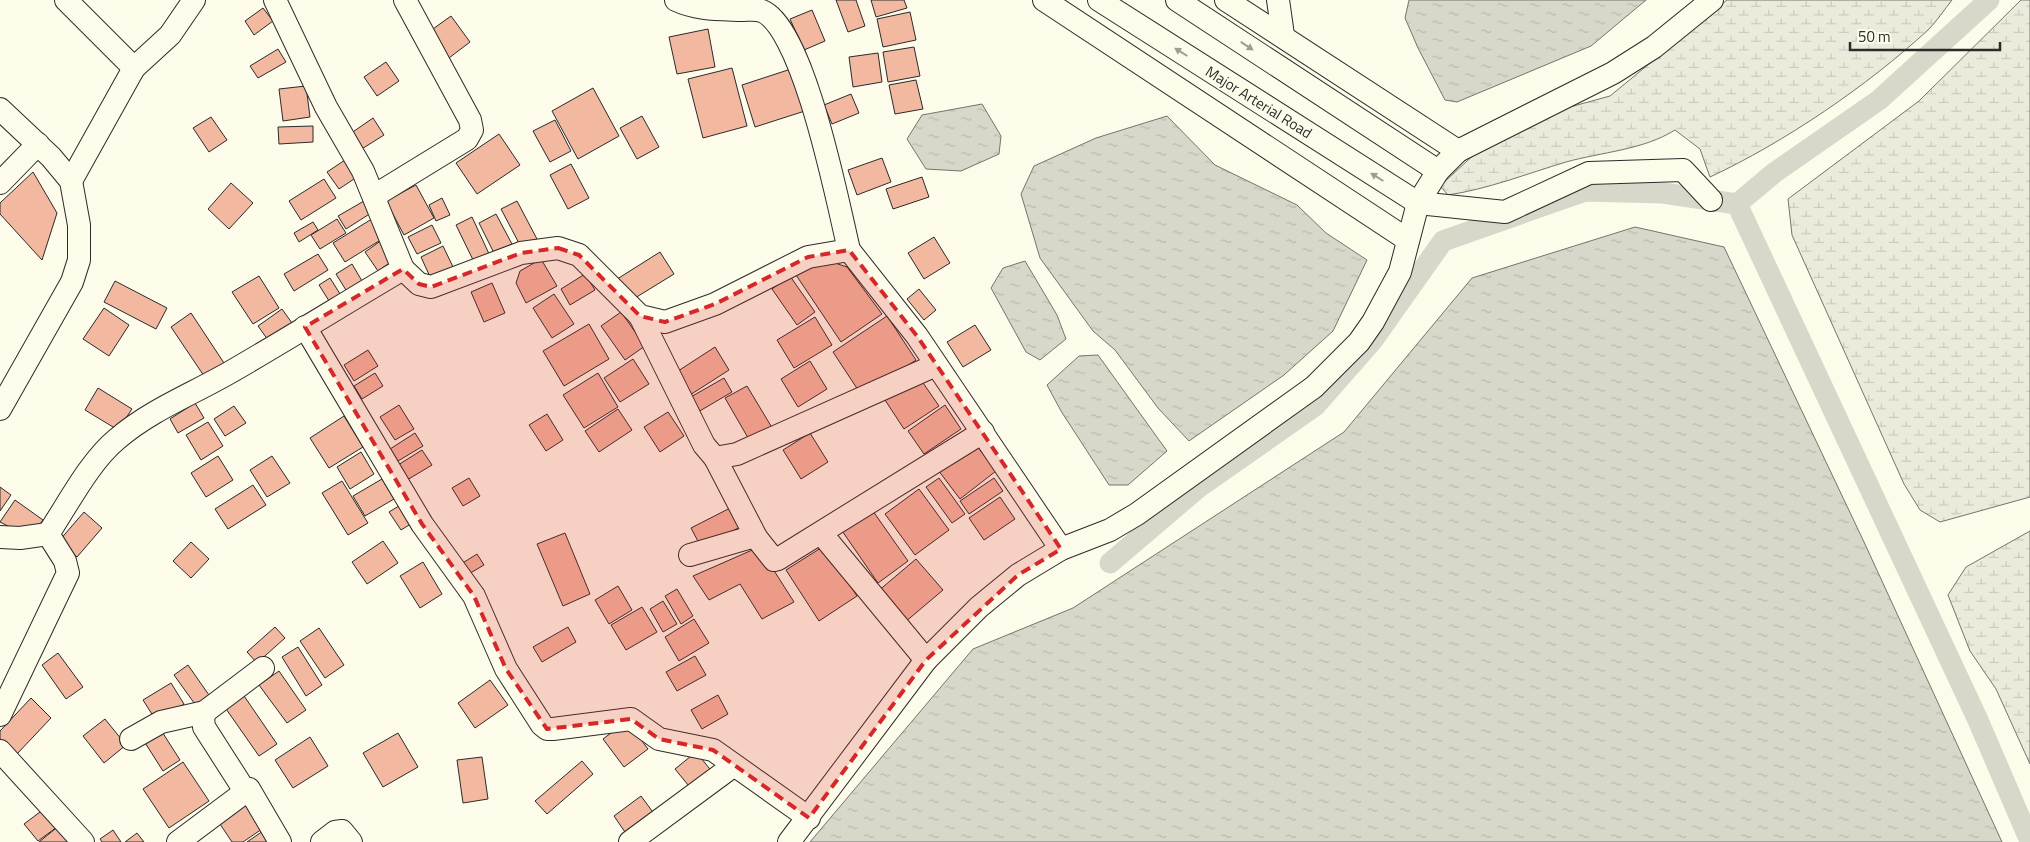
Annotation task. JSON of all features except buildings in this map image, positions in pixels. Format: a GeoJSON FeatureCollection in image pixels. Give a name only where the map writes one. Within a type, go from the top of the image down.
{"type":"FeatureCollection","features":[{"type":"Feature","properties":{"kind":"street"},"geometry":{"type":"LineString","coordinates":[[66,0],[134,68]]}},
{"type":"Feature","properties":{"kind":"street"},"geometry":{"type":"LineString","coordinates":[[71,181],[134,68],[170,35],[194,0]]}},
{"type":"Feature","properties":{"kind":"street"},"geometry":{"type":"LineString","coordinates":[[275,0],[326,107],[363,171],[403,269],[419,284],[432,286],[521,253],[558,248],[579,255],[640,316],[704,445],[715,458],[756,536],[774,560],[821,533],[983,432]]}},
{"type":"Feature","properties":{"kind":"street"},"geometry":{"type":"LineString","coordinates":[[374,196],[467,139],[472,130],[470,120],[405,0]]}},
{"type":"Feature","properties":{"kind":"street"},"geometry":{"type":"LineString","coordinates":[[676,0],[698,8],[760,10],[773,18],[784,33],[799,67],[818,125],[849,250],[918,336],[1060,549]]}},
{"type":"Feature","properties":{"kind":"street"},"geometry":{"type":"LineString","coordinates":[[1044,0],[1408,240]]}},
{"type":"Feature","properties":{"kind":"street","name":"Major Arterial Road"},"geometry":{"type":"LineString","coordinates":[[1099,0],[1418,203]]}},
{"type":"Feature","properties":{"kind":"street"},"geometry":{"type":"LineString","coordinates":[[1177,0],[1438,171]]}},
{"type":"Feature","properties":{"kind":"street"},"geometry":{"type":"LineString","coordinates":[[1226,0],[1283,35],[1458,151]]}},
{"type":"Feature","properties":{"kind":"street"},"geometry":{"type":"LineString","coordinates":[[1278,0],[1283,35]]}},
{"type":"Feature","properties":{"kind":"street"},"geometry":{"type":"LineString","coordinates":[[789,842],[809,818],[926,660],[979,607],[1018,575],[1060,549],[1110,530],[1137,514],[1314,387],[1359,342],[1373,322],[1400,272],[1418,203],[1438,171],[1458,151],[1613,73],[1654,47],[1712,0]]}},
{"type":"Feature","properties":{"kind":"street"},"geometry":{"type":"LineString","coordinates":[[0,109],[38,144],[71,181],[79,225],[79,260],[72,282],[0,409]]}},
{"type":"Feature","properties":{"kind":"street"},"geometry":{"type":"LineString","coordinates":[[0,182],[38,144]]}},
{"type":"Feature","properties":{"kind":"street"},"geometry":{"type":"LineString","coordinates":[[1418,203],[1504,212],[1589,173],[1682,170],[1711,200]]}},
{"type":"Feature","properties":{"kind":"street"},"geometry":{"type":"LineString","coordinates":[[640,316],[665,322],[715,304],[808,257],[849,250]]}},
{"type":"Feature","properties":{"kind":"street"},"geometry":{"type":"LineString","coordinates":[[0,536],[20,538],[48,534],[90,470],[116,439],[144,419],[233,371],[403,269]]}},
{"type":"Feature","properties":{"kind":"street"},"geometry":{"type":"LineString","coordinates":[[305,327],[422,524],[474,596],[506,669],[542,725],[547,729],[553,729],[631,719],[659,739],[669,743],[708,748],[809,818]]}},
{"type":"Feature","properties":{"kind":"street"},"geometry":{"type":"LineString","coordinates":[[715,458],[738,454],[936,365]]}},
{"type":"Feature","properties":{"kind":"street"},"geometry":{"type":"LineString","coordinates":[[821,533],[926,660]]}},
{"type":"Feature","properties":{"kind":"street"},"geometry":{"type":"LineString","coordinates":[[0,715],[68,573],[66,561],[48,534]]}},
{"type":"Feature","properties":{"kind":"street"},"geometry":{"type":"LineString","coordinates":[[690,555],[756,536]]}},
{"type":"Feature","properties":{"kind":"street"},"geometry":{"type":"LineString","coordinates":[[130,739],[161,722],[205,712],[263,668]]}},
{"type":"Feature","properties":{"kind":"street"},"geometry":{"type":"LineString","coordinates":[[205,712],[202,718],[204,727],[245,791]]}},
{"type":"Feature","properties":{"kind":"street"},"geometry":{"type":"LineString","coordinates":[[0,751],[84,842]]}},
{"type":"Feature","properties":{"kind":"street"},"geometry":{"type":"LineString","coordinates":[[630,842],[733,766]]}},
{"type":"Feature","properties":{"kind":"street"},"geometry":{"type":"LineString","coordinates":[[178,842],[249,789],[280,842]]}},
{"type":"Feature","properties":{"kind":"street"},"geometry":{"type":"LineString","coordinates":[[322,842],[335,832],[342,831],[351,842]]}},
{"type":"Feature","properties":{"kind":"highlighted area"},"geometry":{"type":"Polygon","coordinates":[[[558,248],[579,255],[640,316],[665,322],[715,304],[808,257],[849,250],[917,336],[1061,549],[1018,575],[926,660],[809,818],[713,750],[659,739],[631,719],[547,729],[506,669],[474,596],[422,524],[305,327],[403,269],[419,284],[431,287],[521,253],[558,248]]]}},
{"type":"Feature","properties":{"kind":"green space"},"geometry":{"type":"Polygon","coordinates":[[[1727,0],[1952,0],[1928,30],[1879,72],[1852,92],[1796,130],[1710,177],[1700,149],[1675,130],[1650,142],[1566,162],[1478,189],[1448,195],[1440,186],[1480,149],[1559,110],[1610,96],[1727,0]]]}},
{"type":"Feature","properties":{"kind":"green space"},"geometry":{"type":"Polygon","coordinates":[[[2021,0],[2030,0],[2030,497],[1940,522],[1920,510],[1904,484],[1792,235],[1788,199],[1919,101],[2021,0]]]}},
{"type":"Feature","properties":{"kind":"green space"},"geometry":{"type":"Polygon","coordinates":[[[2030,531],[2030,764],[1996,689],[1970,651],[1948,595],[1966,567],[2030,531]]]}},
{"type":"Feature","properties":{"kind":"water"},"geometry":{"type":"Polygon","coordinates":[[[1409,0],[1646,0],[1591,46],[1457,102],[1445,100],[1418,48],[1405,18],[1409,0]]]}},
{"type":"Feature","properties":{"kind":"water"},"geometry":{"type":"Polygon","coordinates":[[[982,104],[1001,136],[999,154],[961,171],[926,169],[907,139],[922,115],[982,104]]]}},
{"type":"Feature","properties":{"kind":"water"},"geometry":{"type":"Polygon","coordinates":[[[1167,116],[1215,165],[1297,205],[1326,233],[1367,260],[1333,331],[1284,375],[1189,441],[1158,408],[1115,350],[1093,331],[1040,258],[1021,194],[1034,166],[1096,138],[1167,116]]]}},
{"type":"Feature","properties":{"kind":"water"},"geometry":{"type":"Polygon","coordinates":[[[1635,227],[1724,247],[1864,542],[2002,842],[810,842],[973,649],[1073,608],[1344,432],[1472,278],[1635,227]]]}},
{"type":"Feature","properties":{"kind":"water"},"geometry":{"type":"Polygon","coordinates":[[[1025,261],[1057,315],[1066,339],[1040,360],[1026,352],[991,288],[1003,268],[1025,261]]]}},
{"type":"Feature","properties":{"kind":"water"},"geometry":{"type":"Polygon","coordinates":[[[1098,355],[1167,451],[1128,485],[1109,485],[1061,411],[1047,385],[1079,356],[1098,355]]]}},
{"type":"Feature","properties":{"kind":"waterway"},"geometry":{"type":"LineString","coordinates":[[1989,0],[1879,100],[1774,173],[1737,204],[1977,718],[2030,841]]}},
{"type":"Feature","properties":{"kind":"waterway"},"geometry":{"type":"LineString","coordinates":[[1110,563],[1198,488],[1315,406],[1373,340],[1443,241],[1585,191],[1663,193],[1737,204]]}}]}
